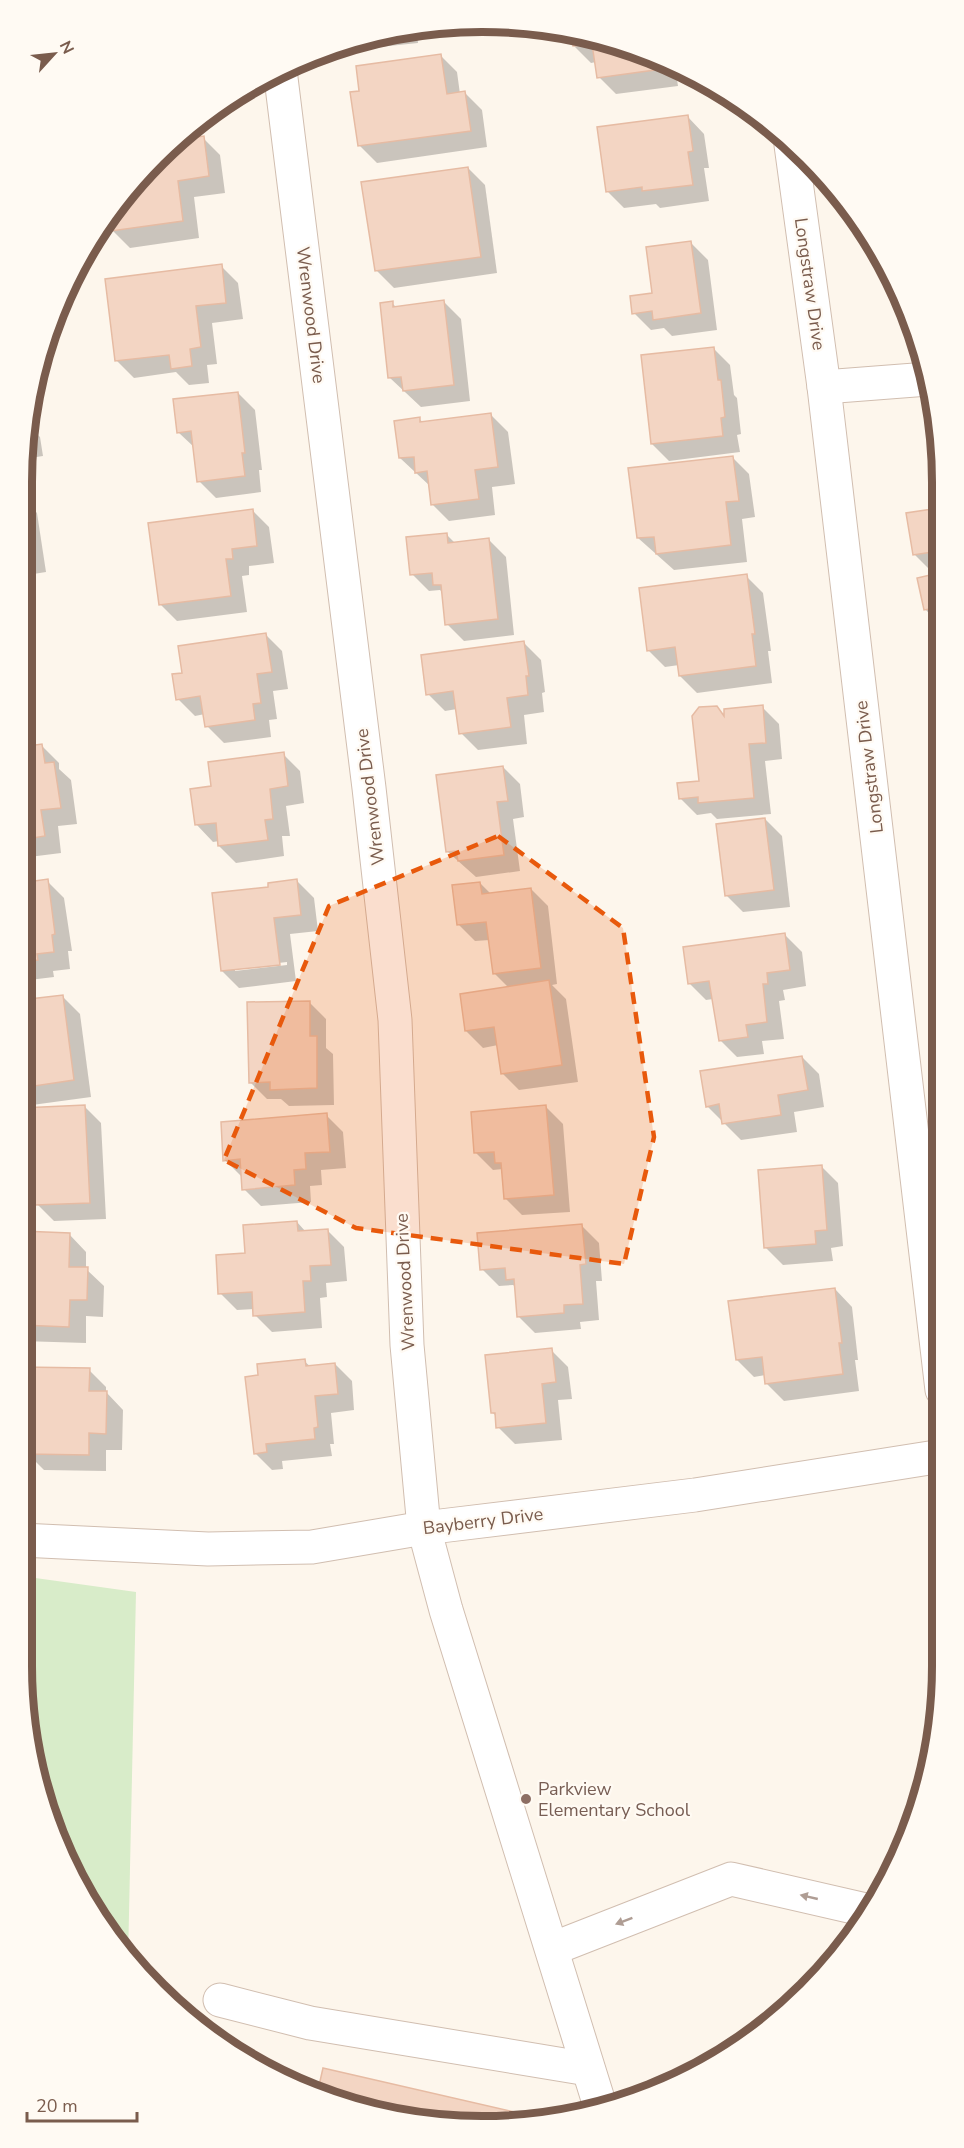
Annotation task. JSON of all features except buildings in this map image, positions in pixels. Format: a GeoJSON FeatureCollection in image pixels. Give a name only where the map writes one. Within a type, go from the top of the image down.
{"type":"FeatureCollection","features":[{"type":"Feature","properties":{"kind":"street","name":"Wrenwood Drive"},"geometry":{"type":"LineString","coordinates":[[281,79],[369,788],[395,1020],[407,1345],[424,1528],[446,1610],[595,2091]]}},
{"type":"Feature","properties":{"kind":"street","name":"Longstraw Drive"},"geometry":{"type":"LineString","coordinates":[[792,155],[824,387],[932,1305]]}},
{"type":"Feature","properties":{"kind":"street"},"geometry":{"type":"LineString","coordinates":[[824,387],[921,380]]}},
{"type":"Feature","properties":{"kind":"street","name":"Bayberry Drive"},"geometry":{"type":"LineString","coordinates":[[32,1541],[208,1549],[312,1547],[424,1528],[695,1495],[932,1458]]}},
{"type":"Feature","properties":{"kind":"street"},"geometry":{"type":"LineString","coordinates":[[552,1949],[731,1879],[861,1909]]}},
{"type":"Feature","properties":{"kind":"street"},"geometry":{"type":"LineString","coordinates":[[220,2000],[595,2091]]}},
{"type":"Feature","properties":{"kind":"highlighted area"},"geometry":{"type":"Polygon","coordinates":[[[498,836],[623,928],[654,1137],[624,1264],[356,1228],[224,1160],[329,906],[498,836]]]}},
{"type":"Feature","properties":{"kind":"green space"},"geometry":{"type":"Polygon","coordinates":[[[32,1578],[136,1592],[128,1944],[107,1916],[78,1865],[55,1811],[47,1783],[35,1725],[32,1695],[32,1578]]]}},
{"type":"Feature","properties":{"kind":"place","name":"Parkview Elementary School"},"geometry":{"type":"Point","coordinates":[526,1799]}}]}
